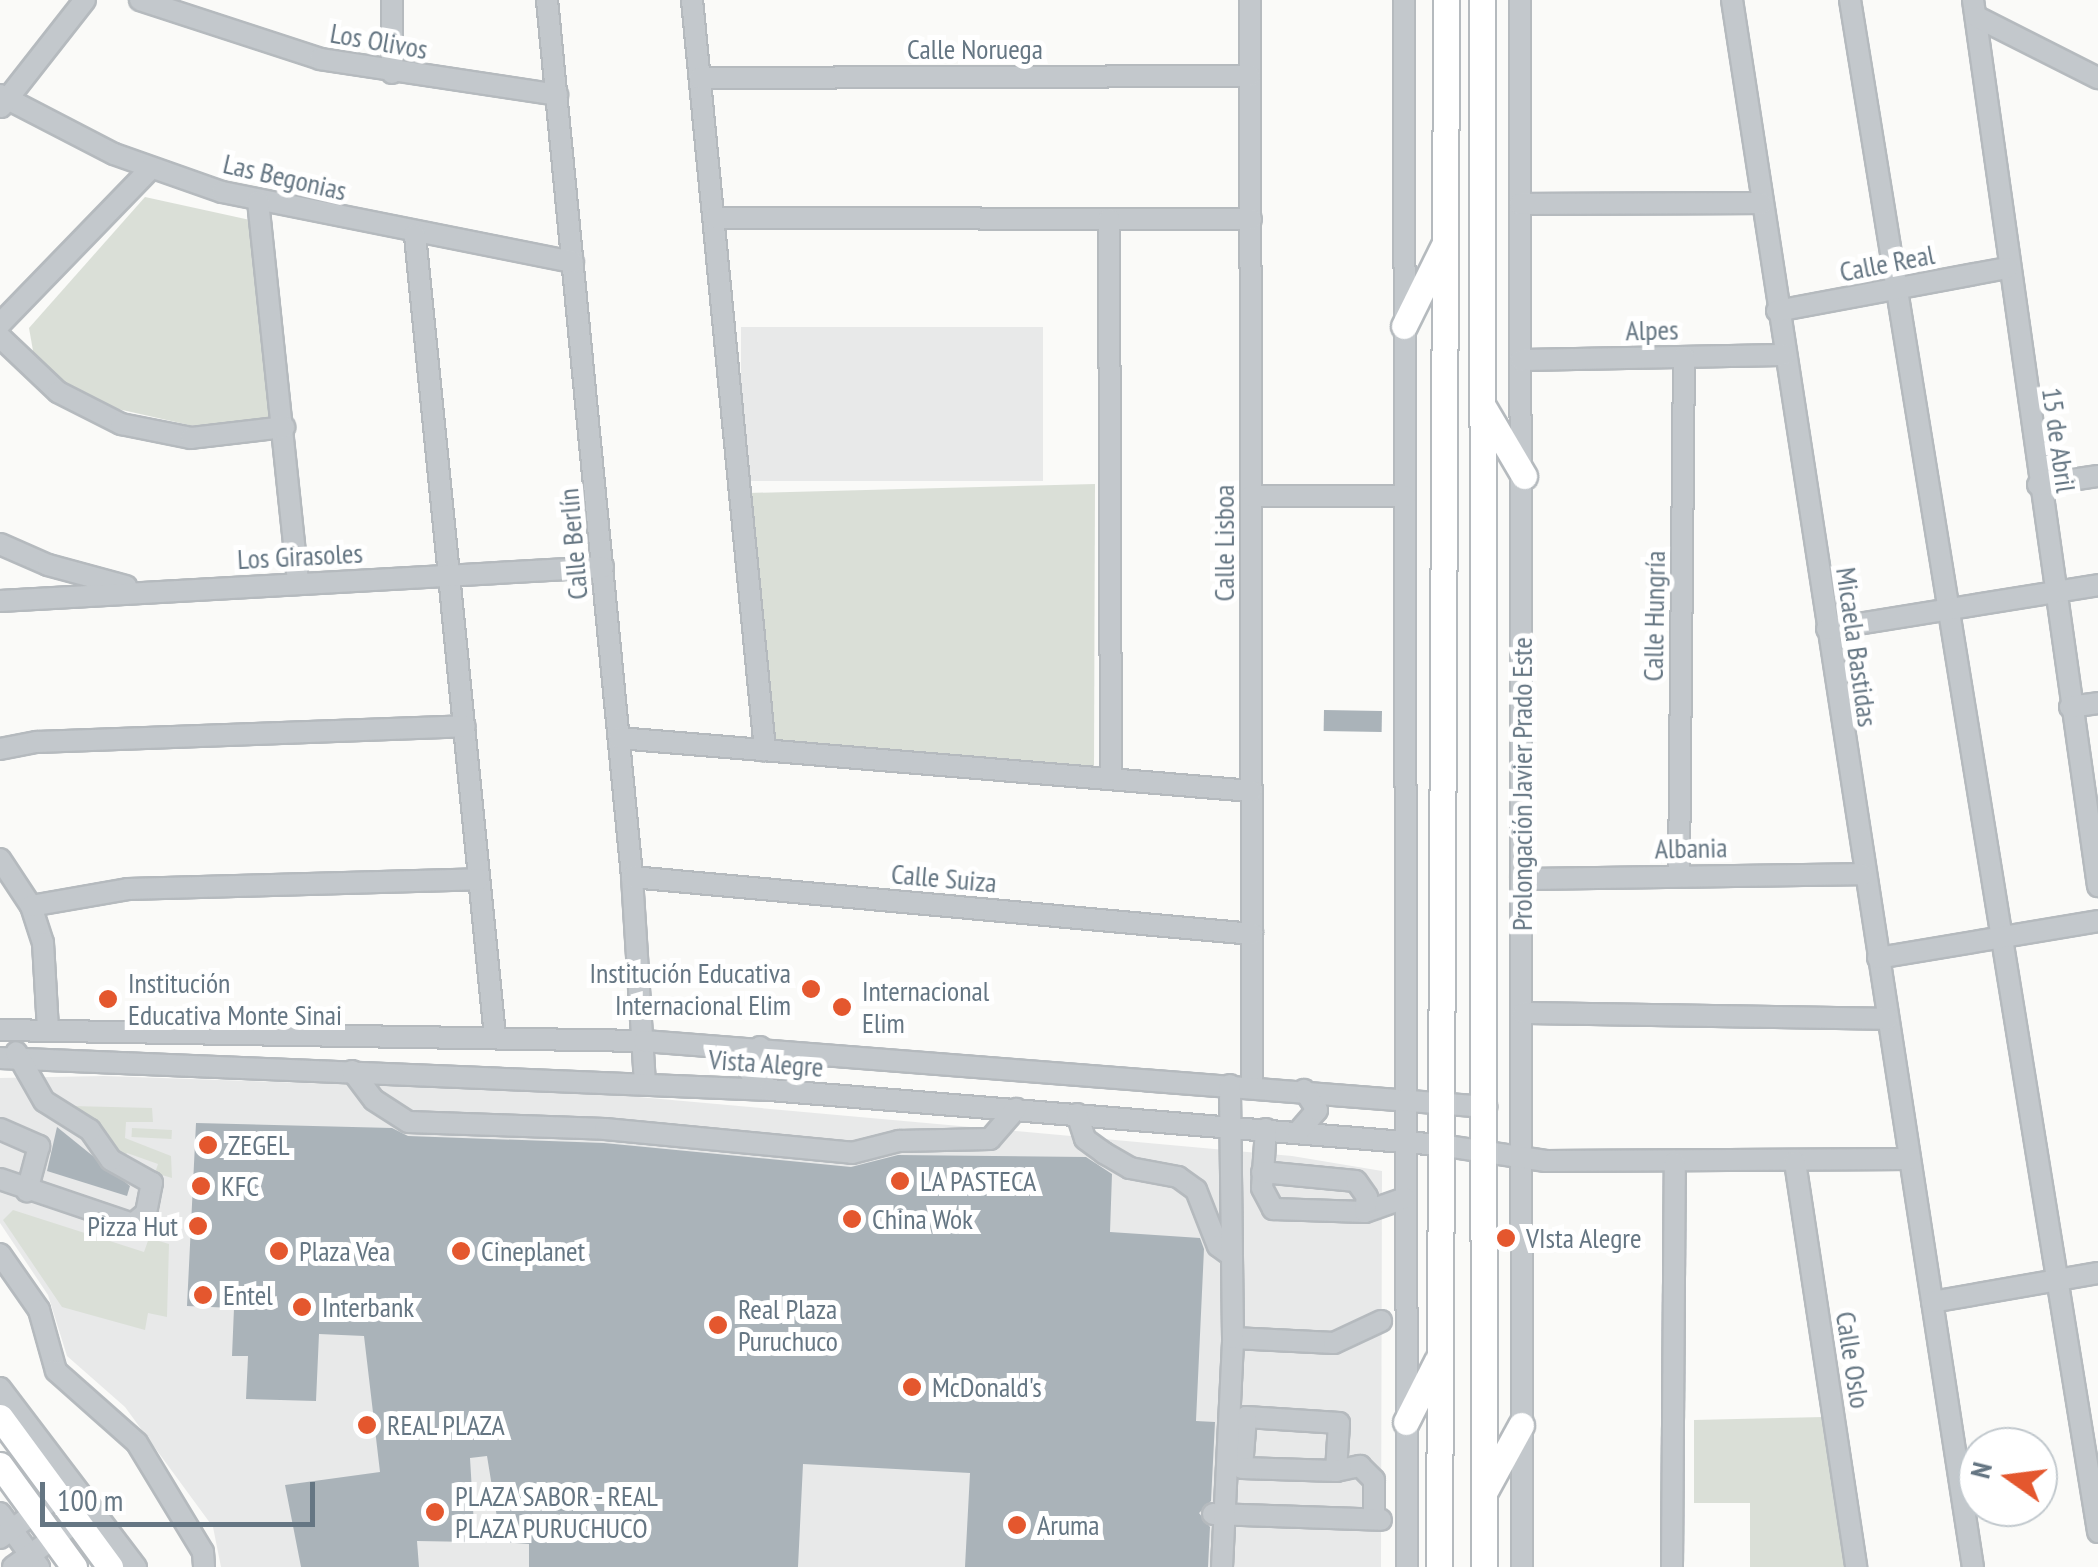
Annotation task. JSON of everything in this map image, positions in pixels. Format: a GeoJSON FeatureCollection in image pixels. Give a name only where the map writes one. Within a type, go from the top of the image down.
{"type":"FeatureCollection","features":[{"type":"Feature","properties":{"kind":"main road"},"geometry":{"type":"LineString","coordinates":[[1439,1567],[1446,0]]}},
{"type":"Feature","properties":{"kind":"main road","name":"Prolongación Javier Prado Este"},"geometry":{"type":"LineString","coordinates":[[1484,5],[1484,1567]]}},
{"type":"Feature","properties":{"kind":"main road"},"geometry":{"type":"LineString","coordinates":[[1404,326],[1446,241]]}},
{"type":"Feature","properties":{"kind":"main road"},"geometry":{"type":"LineString","coordinates":[[1484,408],[1524,476]]}},
{"type":"Feature","properties":{"kind":"main road"},"geometry":{"type":"LineString","coordinates":[[1440,1221],[1449,1213],[1467,1215],[1486,1248]]}},
{"type":"Feature","properties":{"kind":"main road"},"geometry":{"type":"LineString","coordinates":[[1406,1422],[1440,1357]]}},
{"type":"Feature","properties":{"kind":"main road"},"geometry":{"type":"LineString","coordinates":[[0,1417],[110,1567]]}},
{"type":"Feature","properties":{"kind":"main road"},"geometry":{"type":"LineString","coordinates":[[1484,1494],[1520,1425]]}},
{"type":"Feature","properties":{"kind":"main road"},"geometry":{"type":"LineString","coordinates":[[0,1465],[74,1567]]}},
{"type":"Feature","properties":{"kind":"street"},"geometry":{"type":"LineString","coordinates":[[3,101],[85,0]]}},
{"type":"Feature","properties":{"kind":"street","name":"Los Olivos"},"geometry":{"type":"LineString","coordinates":[[140,0],[272,46],[392,73],[557,95]]}},
{"type":"Feature","properties":{"kind":"street"},"geometry":{"type":"LineString","coordinates":[[392,0],[392,73]]}},
{"type":"Feature","properties":{"kind":"street","name":"Calle Berlín"},"geometry":{"type":"LineString","coordinates":[[547,0],[632,877],[645,1083]]}},
{"type":"Feature","properties":{"kind":"street"},"geometry":{"type":"LineString","coordinates":[[692,0],[766,750]]}},
{"type":"Feature","properties":{"kind":"street","name":"Calle Lisboa"},"geometry":{"type":"LineString","coordinates":[[1250,0],[1252,1086]]}},
{"type":"Feature","properties":{"kind":"street"},"geometry":{"type":"LineString","coordinates":[[1404,0],[1407,1567]]}},
{"type":"Feature","properties":{"kind":"street","name":"Prolongación Javier Prado Este"},"geometry":{"type":"LineString","coordinates":[[1520,0],[1524,476],[1521,879],[1526,1158],[1520,1425],[1522,1567]]}},
{"type":"Feature","properties":{"kind":"street","name":"Micaela Bastidas"},"geometry":{"type":"LineString","coordinates":[[1732,0],[1862,874],[1973,1567]]}},
{"type":"Feature","properties":{"kind":"street"},"geometry":{"type":"LineString","coordinates":[[1850,0],[2098,1532]]}},
{"type":"Feature","properties":{"kind":"street"},"geometry":{"type":"LineString","coordinates":[[1975,8],[2097,83]]}},
{"type":"Feature","properties":{"kind":"street","name":"15 de Abril"},"geometry":{"type":"LineString","coordinates":[[1975,8],[2052,592],[2070,708],[2093,815],[2098,886]]}},
{"type":"Feature","properties":{"kind":"street","name":"Calle Noruega"},"geometry":{"type":"LineString","coordinates":[[700,78],[1250,76]]}},
{"type":"Feature","properties":{"kind":"street","name":"Las Begonias"},"geometry":{"type":"LineString","coordinates":[[3,101],[151,168],[258,201],[415,236],[574,262]]}},
{"type":"Feature","properties":{"kind":"street"},"geometry":{"type":"LineString","coordinates":[[0,324],[151,168]]}},
{"type":"Feature","properties":{"kind":"street"},"geometry":{"type":"LineString","coordinates":[[258,201],[298,584]]}},
{"type":"Feature","properties":{"kind":"street"},"geometry":{"type":"LineString","coordinates":[[1520,204],[1762,203]]}},
{"type":"Feature","properties":{"kind":"street"},"geometry":{"type":"LineString","coordinates":[[714,218],[1250,220]]}},
{"type":"Feature","properties":{"kind":"street"},"geometry":{"type":"LineString","coordinates":[[1109,219],[1111,779]]}},
{"type":"Feature","properties":{"kind":"street"},"geometry":{"type":"LineString","coordinates":[[415,236],[496,1037]]}},
{"type":"Feature","properties":{"kind":"street","name":"Calle Real"},"geometry":{"type":"LineString","coordinates":[[1777,312],[2007,268]]}},
{"type":"Feature","properties":{"kind":"street"},"geometry":{"type":"LineString","coordinates":[[0,337],[58,392],[122,424],[191,438],[284,427]]}},
{"type":"Feature","properties":{"kind":"street","name":"Alpes"},"geometry":{"type":"LineString","coordinates":[[1522,360],[1784,354]]}},
{"type":"Feature","properties":{"kind":"street","name":"Calle Hungría"},"geometry":{"type":"LineString","coordinates":[[1679,875],[1684,357]]}},
{"type":"Feature","properties":{"kind":"street"},"geometry":{"type":"LineString","coordinates":[[2038,485],[2098,476]]}},
{"type":"Feature","properties":{"kind":"street"},"geometry":{"type":"LineString","coordinates":[[1251,496],[1404,496]]}},
{"type":"Feature","properties":{"kind":"street"},"geometry":{"type":"LineString","coordinates":[[0,544],[76,574],[162,590]]}},
{"type":"Feature","properties":{"kind":"street","name":"Los Girasoles"},"geometry":{"type":"LineString","coordinates":[[0,601],[602,567]]}},
{"type":"Feature","properties":{"kind":"street"},"geometry":{"type":"LineString","coordinates":[[1827,629],[2098,585]]}},
{"type":"Feature","properties":{"kind":"street"},"geometry":{"type":"LineString","coordinates":[[2070,708],[2098,703]]}},
{"type":"Feature","properties":{"kind":"street"},"geometry":{"type":"LineString","coordinates":[[0,750],[37,742],[465,726]]}},
{"type":"Feature","properties":{"kind":"street"},"geometry":{"type":"LineString","coordinates":[[619,738],[1252,791]]}},
{"type":"Feature","properties":{"kind":"street"},"geometry":{"type":"LineString","coordinates":[[0,859],[31,906],[48,965],[48,1031]]}},
{"type":"Feature","properties":{"kind":"street","name":"Albania"},"geometry":{"type":"LineString","coordinates":[[1521,879],[1862,874]]}},
{"type":"Feature","properties":{"kind":"street","name":"Calle Suiza"},"geometry":{"type":"LineString","coordinates":[[632,877],[1252,934]]}},
{"type":"Feature","properties":{"kind":"street"},"geometry":{"type":"LineString","coordinates":[[31,906],[139,888],[479,879]]}},
{"type":"Feature","properties":{"kind":"street"},"geometry":{"type":"LineString","coordinates":[[1878,958],[2098,921]]}},
{"type":"Feature","properties":{"kind":"street"},"geometry":{"type":"LineString","coordinates":[[1524,1013],[1888,1019]]}},
{"type":"Feature","properties":{"kind":"street"},"geometry":{"type":"LineString","coordinates":[[0,1179],[132,1224],[146,1214],[152,1183],[111,1160],[90,1130],[44,1101],[8,1058],[9,1030]]}},
{"type":"Feature","properties":{"kind":"street","name":"Vista Alegre"},"geometry":{"type":"LineString","coordinates":[[9,1030],[496,1037],[760,1047],[1405,1096],[1486,1107]]}},
{"type":"Feature","properties":{"kind":"street"},"geometry":{"type":"LineString","coordinates":[[760,1047],[750,1072],[770,1090]]}},
{"type":"Feature","properties":{"kind":"street","name":"Vista Alegre"},"geometry":{"type":"LineString","coordinates":[[8,1058],[770,1090],[1440,1144],[1526,1158],[1675,1162],[1910,1159]]}},
{"type":"Feature","properties":{"kind":"street"},"geometry":{"type":"LineString","coordinates":[[352,1071],[374,1100],[408,1122],[605,1129],[852,1152],[899,1141],[990,1139],[1016,1109]]}},
{"type":"Feature","properties":{"kind":"street"},"geometry":{"type":"LineString","coordinates":[[1222,1567],[1218,1514],[1233,1338],[1230,1084]]}},
{"type":"Feature","properties":{"kind":"street"},"geometry":{"type":"LineString","coordinates":[[1298,1132],[1317,1110],[1304,1090]]}},
{"type":"Feature","properties":{"kind":"street"},"geometry":{"type":"LineString","coordinates":[[1077,1114],[1086,1138],[1104,1153],[1130,1168],[1178,1176],[1196,1190],[1218,1246],[1232,1256]]}},
{"type":"Feature","properties":{"kind":"street"},"geometry":{"type":"LineString","coordinates":[[0,1129],[39,1146],[27,1190]]}},
{"type":"Feature","properties":{"kind":"street"},"geometry":{"type":"LineString","coordinates":[[1266,1129],[1264,1202],[1273,1209],[1365,1212],[1406,1198]]}},
{"type":"Feature","properties":{"kind":"street"},"geometry":{"type":"LineString","coordinates":[[1672,1567],[1675,1162]]}},
{"type":"Feature","properties":{"kind":"street","name":"Calle Oslo"},"geometry":{"type":"LineString","coordinates":[[1795,1162],[1856,1567]]}},
{"type":"Feature","properties":{"kind":"street"},"geometry":{"type":"LineString","coordinates":[[1262,1172],[1356,1181],[1367,1197],[1365,1212]]}},
{"type":"Feature","properties":{"kind":"street"},"geometry":{"type":"LineString","coordinates":[[0,1254],[39,1310],[56,1371],[137,1444],[203,1552],[204,1567]]}},
{"type":"Feature","properties":{"kind":"street"},"geometry":{"type":"LineString","coordinates":[[1932,1302],[2098,1273]]}},
{"type":"Feature","properties":{"kind":"street"},"geometry":{"type":"LineString","coordinates":[[1233,1338],[1334,1343],[1382,1322]]}},
{"type":"Feature","properties":{"kind":"street"},"geometry":{"type":"LineString","coordinates":[[0,1388],[136,1567]]}},
{"type":"Feature","properties":{"kind":"street"},"geometry":{"type":"LineString","coordinates":[[1218,1514],[1378,1519],[1374,1480],[1360,1466],[1336,1471],[1242,1468],[1246,1417],[1339,1423],[1336,1471]]}},
{"type":"Feature","properties":{"kind":"street"},"geometry":{"type":"LineString","coordinates":[[58,1497],[4,1527],[27,1563],[76,1522]]}},
{"type":"Feature","properties":{"kind":"shaded area"},"geometry":{"type":"Polygon","coordinates":[[[145,197],[250,220],[274,425],[189,425],[100,405],[35,362],[29,328],[145,197]]]}},
{"type":"Feature","properties":{"kind":"shaded area"},"geometry":{"type":"Polygon","coordinates":[[[741,327],[1043,327],[1043,481],[741,481],[741,327]]]}},
{"type":"Feature","properties":{"kind":"shaded area"},"geometry":{"type":"Polygon","coordinates":[[[1095,484],[1094,768],[773,742],[748,493],[1095,484]]]}},
{"type":"Feature","properties":{"kind":"shaded area","name":"Real Plaza Puruchuco"},"geometry":{"type":"Polygon","coordinates":[[[104,1076],[594,1093],[1292,1156],[1382,1171],[1381,1567],[221,1567],[213,1527],[125,1407],[67,1356],[48,1295],[0,1223],[0,1078],[104,1076]]]}},
{"type":"Feature","properties":{"kind":"shaded area"},"geometry":{"type":"Polygon","coordinates":[[[71,1106],[152,1108],[153,1122],[126,1122],[125,1138],[171,1156],[172,1178],[155,1173],[158,1164],[127,1153],[123,1161],[91,1119],[71,1106]]]}},
{"type":"Feature","properties":{"kind":"shaded area"},"geometry":{"type":"Polygon","coordinates":[[[132,1128],[172,1130],[171,1139],[132,1137],[132,1128]]]}},
{"type":"Feature","properties":{"kind":"shaded area"},"geometry":{"type":"Polygon","coordinates":[[[13,1210],[144,1252],[149,1238],[169,1244],[167,1317],[148,1313],[145,1330],[62,1307],[3,1220],[13,1210]]]}},
{"type":"Feature","properties":{"kind":"shaded area"},"geometry":{"type":"Polygon","coordinates":[[[1824,1417],[1845,1567],[1750,1567],[1750,1503],[1694,1503],[1694,1420],[1824,1417]]]}},
{"type":"Feature","properties":{"kind":"building"},"geometry":{"type":"Polygon","coordinates":[[[1324,710],[1382,711],[1382,732],[1324,731],[1324,710]]]}},
{"type":"Feature","properties":{"kind":"building","name":"Real Plaza Puruchuco"},"geometry":{"type":"Polygon","coordinates":[[[196,1123],[392,1128],[408,1136],[604,1143],[851,1167],[898,1155],[1086,1157],[1112,1174],[1110,1232],[1200,1238],[1204,1249],[1196,1421],[1215,1422],[1211,1501],[1199,1513],[1210,1527],[1208,1567],[965,1567],[970,1473],[803,1464],[798,1567],[529,1567],[529,1544],[501,1542],[487,1456],[470,1458],[475,1542],[417,1541],[419,1567],[301,1567],[285,1485],[380,1472],[364,1336],[319,1334],[316,1401],[246,1399],[248,1356],[232,1356],[234,1308],[187,1306],[196,1123]]]}},
{"type":"Feature","properties":{"kind":"building"},"geometry":{"type":"Polygon","coordinates":[[[57,1127],[130,1186],[127,1196],[47,1171],[57,1127]]]}},
{"type":"Feature","properties":{"kind":"place","name":"Institución Educativa Internacional Elim"},"geometry":{"type":"Point","coordinates":[811,989]}},
{"type":"Feature","properties":{"kind":"place","name":"Institución Educativa Monte Sinai"},"geometry":{"type":"Point","coordinates":[108,999]}},
{"type":"Feature","properties":{"kind":"place","name":"Internacional Elim"},"geometry":{"type":"Point","coordinates":[842,1007]}},
{"type":"Feature","properties":{"kind":"place","name":"ZEGEL"},"geometry":{"type":"Point","coordinates":[208,1145]}},
{"type":"Feature","properties":{"kind":"place","name":"LA PASTECA"},"geometry":{"type":"Point","coordinates":[900,1181]}},
{"type":"Feature","properties":{"kind":"place","name":"KFC"},"geometry":{"type":"Point","coordinates":[201,1186]}},
{"type":"Feature","properties":{"kind":"place","name":"China Wok"},"geometry":{"type":"Point","coordinates":[852,1219]}},
{"type":"Feature","properties":{"kind":"place","name":"Pizza Hut"},"geometry":{"type":"Point","coordinates":[198,1226]}},
{"type":"Feature","properties":{"kind":"place","name":"VIsta Alegre"},"geometry":{"type":"Point","coordinates":[1506,1238]}},
{"type":"Feature","properties":{"kind":"place","name":"Plaza Vea"},"geometry":{"type":"Point","coordinates":[279,1251]}},
{"type":"Feature","properties":{"kind":"place","name":"Cineplanet"},"geometry":{"type":"Point","coordinates":[461,1251]}},
{"type":"Feature","properties":{"kind":"place","name":"Entel"},"geometry":{"type":"Point","coordinates":[203,1295]}},
{"type":"Feature","properties":{"kind":"place","name":"Interbank"},"geometry":{"type":"Point","coordinates":[302,1307]}},
{"type":"Feature","properties":{"kind":"place","name":"Real Plaza Puruchuco"},"geometry":{"type":"Point","coordinates":[718,1325]}},
{"type":"Feature","properties":{"kind":"place","name":"McDonald's"},"geometry":{"type":"Point","coordinates":[912,1387]}},
{"type":"Feature","properties":{"kind":"place","name":"REAL PLAZA"},"geometry":{"type":"Point","coordinates":[367,1425]}},
{"type":"Feature","properties":{"kind":"place","name":"PLAZA SABOR - REAL PLAZA PURUCHUCO"},"geometry":{"type":"Point","coordinates":[435,1512]}},
{"type":"Feature","properties":{"kind":"place","name":"Aruma"},"geometry":{"type":"Point","coordinates":[1017,1525]}}]}
